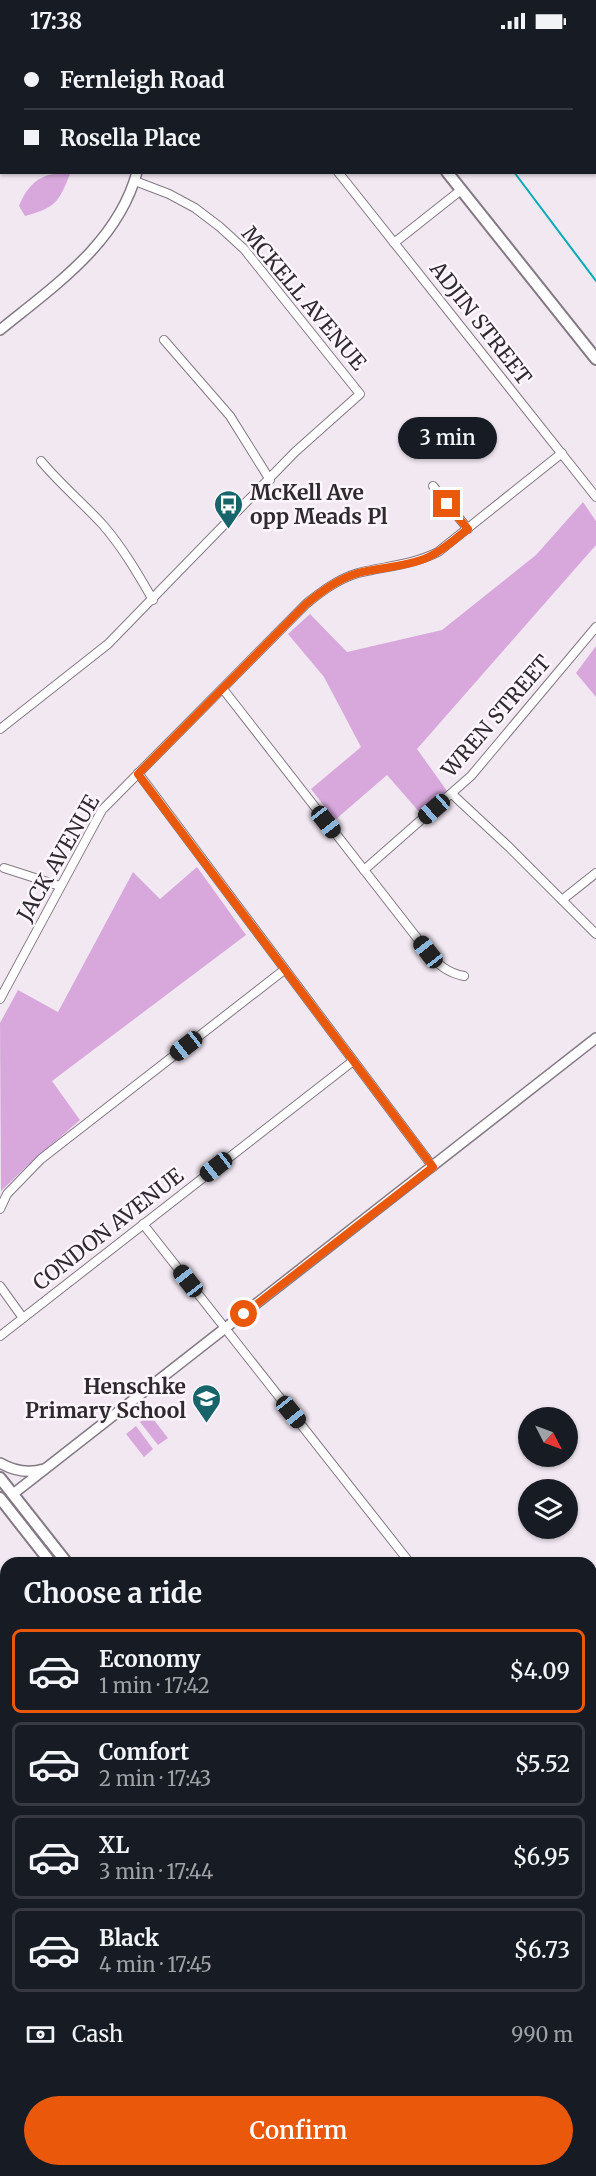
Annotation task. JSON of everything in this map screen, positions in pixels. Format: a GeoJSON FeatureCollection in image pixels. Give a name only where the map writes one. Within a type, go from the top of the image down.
{"type":"FeatureCollection","features":[{"type":"Feature","properties":{"kind":"main road"},"geometry":{"type":"LineString","coordinates":[[449,174],[596,359]]}},
{"type":"Feature","properties":{"kind":"main road"},"geometry":{"type":"LineString","coordinates":[[0,1478],[62,1557]]}},
{"type":"Feature","properties":{"kind":"main road"},"geometry":{"type":"LineString","coordinates":[[1,1501],[46,1557]]}},
{"type":"Feature","properties":{"kind":"street","name":"ADJIN STREET"},"geometry":{"type":"LineString","coordinates":[[340,174],[596,497]]}},
{"type":"Feature","properties":{"kind":"street"},"geometry":{"type":"LineString","coordinates":[[0,330],[70,273],[100,243],[118,218],[136,177]]}},
{"type":"Feature","properties":{"kind":"street","name":"MCKELL AVENUE"},"geometry":{"type":"LineString","coordinates":[[0,729],[108,644],[295,452],[360,394],[244,249],[195,208],[136,177]]}},
{"type":"Feature","properties":{"kind":"street"},"geometry":{"type":"LineString","coordinates":[[394,243],[461,190]]}},
{"type":"Feature","properties":{"kind":"street"},"geometry":{"type":"LineString","coordinates":[[164,340],[230,416],[270,480]]}},
{"type":"Feature","properties":{"kind":"street","name":"JACK AVENUE"},"geometry":{"type":"LineString","coordinates":[[0,999],[102,810],[306,604],[323,589],[342,579],[423,559],[438,552],[562,453]]}},
{"type":"Feature","properties":{"kind":"street"},"geometry":{"type":"LineString","coordinates":[[40,461],[57,481],[81,502],[122,549],[153,600]]}},
{"type":"Feature","properties":{"kind":"street"},"geometry":{"type":"LineString","coordinates":[[433,486],[468,529]]}},
{"type":"Feature","properties":{"kind":"street","name":"WREN STREET"},"geometry":{"type":"LineString","coordinates":[[364,870],[452,794],[484,761],[596,627]]}},
{"type":"Feature","properties":{"kind":"street"},"geometry":{"type":"LineString","coordinates":[[223,689],[435,960],[449,972],[464,976]]}},
{"type":"Feature","properties":{"kind":"street"},"geometry":{"type":"LineString","coordinates":[[138,774],[433,1167]]}},
{"type":"Feature","properties":{"kind":"street"},"geometry":{"type":"LineString","coordinates":[[452,794],[596,934]]}},
{"type":"Feature","properties":{"kind":"street"},"geometry":{"type":"LineString","coordinates":[[4,868],[60,886]]}},
{"type":"Feature","properties":{"kind":"street"},"geometry":{"type":"LineString","coordinates":[[562,900],[596,873]]}},
{"type":"Feature","properties":{"kind":"street"},"geometry":{"type":"LineString","coordinates":[[0,1209],[7,1194],[40,1159],[284,970]]}},
{"type":"Feature","properties":{"kind":"street"},"geometry":{"type":"LineString","coordinates":[[1,1501],[48,1467],[596,1038]]}},
{"type":"Feature","properties":{"kind":"street","name":"CONDON AVENUE"},"geometry":{"type":"LineString","coordinates":[[0,1336],[353,1061]]}},
{"type":"Feature","properties":{"kind":"street"},"geometry":{"type":"LineString","coordinates":[[143,1224],[405,1557]]}},
{"type":"Feature","properties":{"kind":"street"},"geometry":{"type":"LineString","coordinates":[[0,1286],[23,1318]]}},
{"type":"Feature","properties":{"kind":"street"},"geometry":{"type":"LineString","coordinates":[[0,1463],[25,1472],[48,1467]]}},
{"type":"Feature","properties":{"kind":"shaded area"},"geometry":{"type":"Polygon","coordinates":[[[50,174],[70,174],[59,197],[50,207],[25,216],[19,206],[27,191],[50,174]]]}},
{"type":"Feature","properties":{"kind":"shaded area"},"geometry":{"type":"Polygon","coordinates":[[[583,502],[596,521],[596,545],[417,749],[447,791],[421,814],[387,775],[335,820],[311,789],[361,747],[324,677],[288,634],[310,614],[347,652],[442,630],[536,555],[583,502]]]}},
{"type":"Feature","properties":{"kind":"shaded area"},"geometry":{"type":"Polygon","coordinates":[[[596,646],[596,697],[576,673],[596,646]]]}},
{"type":"Feature","properties":{"kind":"shaded area"},"geometry":{"type":"Polygon","coordinates":[[[197,867],[246,935],[52,1081],[80,1120],[1,1191],[0,1023],[18,990],[58,1012],[133,872],[160,899],[197,867]]]}},
{"type":"Feature","properties":{"kind":"shaded area"},"geometry":{"type":"Polygon","coordinates":[[[150,1415],[168,1438],[158,1445],[140,1422],[150,1415]]]}},
{"type":"Feature","properties":{"kind":"shaded area"},"geometry":{"type":"Polygon","coordinates":[[[136,1426],[153,1449],[144,1457],[126,1434],[136,1426]]]}},
{"type":"Feature","properties":{"kind":"waterway"},"geometry":{"type":"LineString","coordinates":[[516,174],[596,281]]}},
{"type":"Feature","properties":{"kind":"place","name":"McKell Ave opp Meads Pl"},"geometry":{"type":"Point","coordinates":[229,530]}},
{"type":"Feature","properties":{"kind":"place","name":"Henschke Primary School"},"geometry":{"type":"Point","coordinates":[207,1424]}},
{"type":"Feature","properties":{"kind":"route"},"geometry":{"type":"LineString","coordinates":[[244,1314],[433,1167],[138,774],[323,589],[359,573],[423,559],[438,552],[468,529],[447,504]]}}]}
